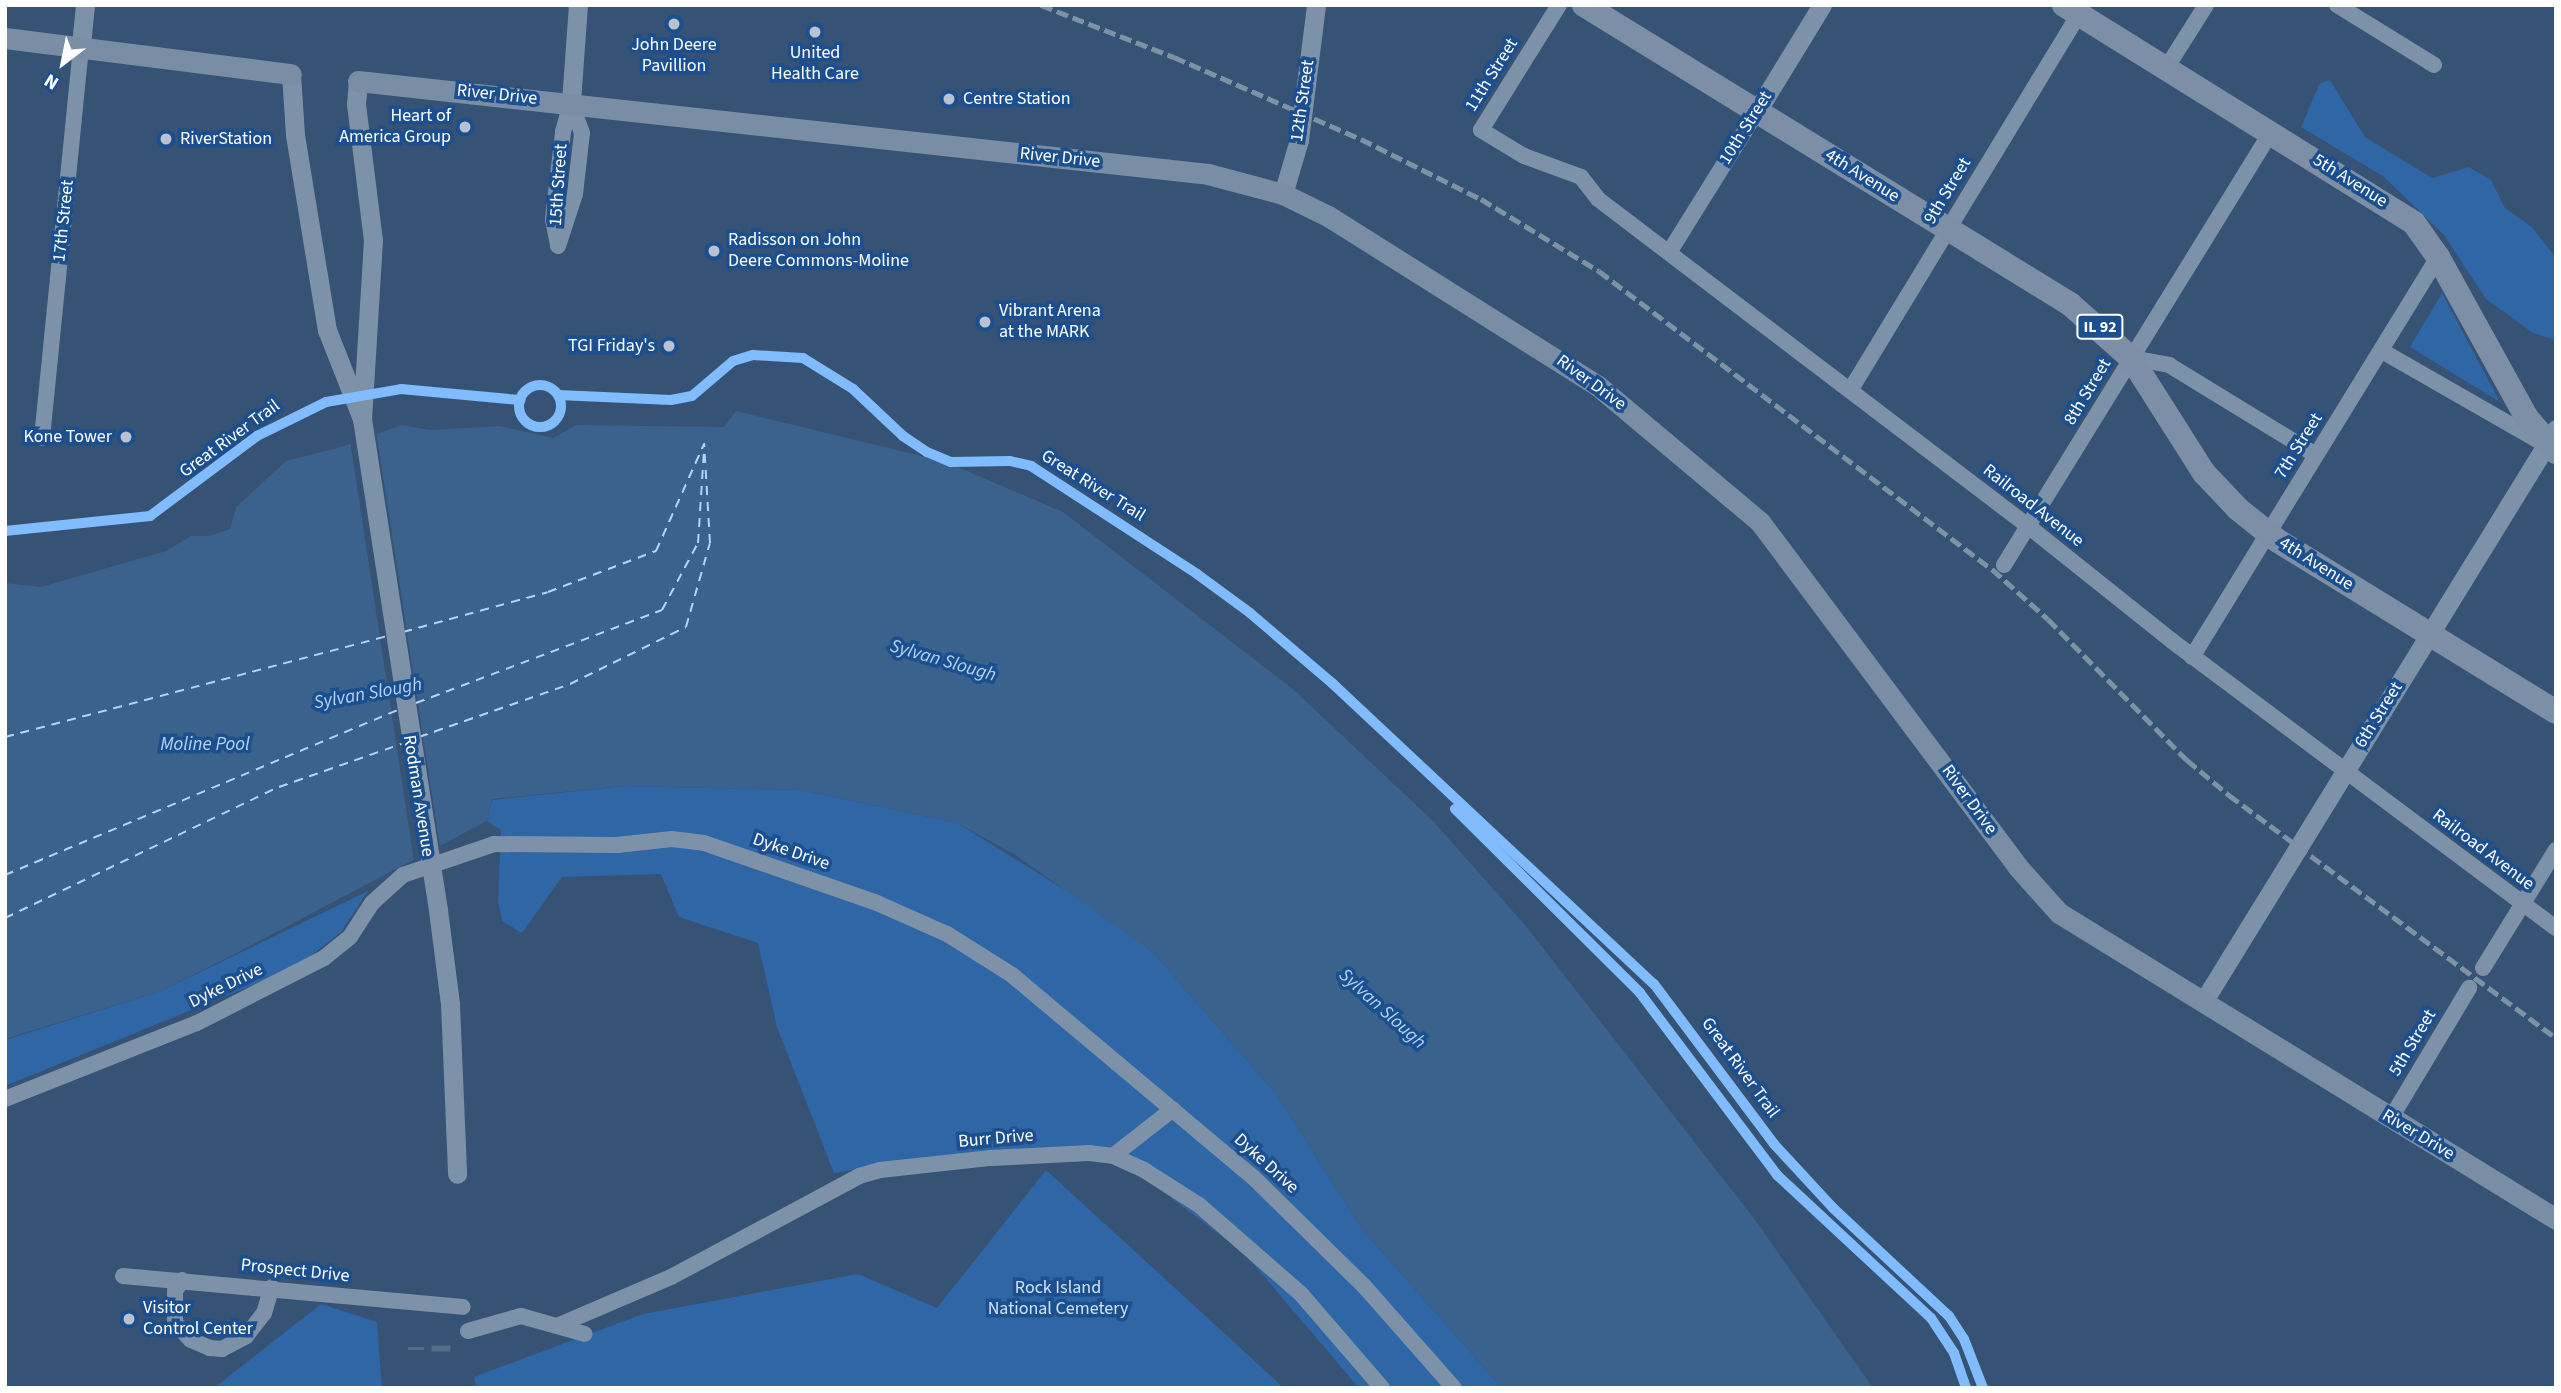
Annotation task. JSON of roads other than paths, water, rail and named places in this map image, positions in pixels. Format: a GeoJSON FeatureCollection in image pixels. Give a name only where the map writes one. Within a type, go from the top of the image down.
{"type":"FeatureCollection","features":[{"type":"Feature","properties":{"kind":"main road","name":"4th Avenue"},"geometry":{"type":"LineString","coordinates":[[1584,5],[2070,304],[2131,358],[2204,473],[2267,533],[2556,712]]}},
{"type":"Feature","properties":{"kind":"main road","name":"5th Avenue"},"geometry":{"type":"LineString","coordinates":[[2072,10],[2414,223],[2438,257],[2527,418],[2553,442]]}},
{"type":"Feature","properties":{"kind":"main road"},"geometry":{"type":"LineString","coordinates":[[5,38],[290,74]]}},
{"type":"Feature","properties":{"kind":"main road","name":"River Drive"},"geometry":{"type":"LineString","coordinates":[[358,81],[571,102],[1208,174],[1283,194],[1328,216],[1598,386],[1729,492],[1797,566],[2036,890],[2082,930],[2556,1219]]}},
{"type":"Feature","properties":{"kind":"street","name":"17th Street"},"geometry":{"type":"LineString","coordinates":[[42,438],[85,5]]}},
{"type":"Feature","properties":{"kind":"street","name":"15th Street"},"geometry":{"type":"LineString","coordinates":[[571,102],[582,133],[575,194],[558,246],[553,219],[563,132],[571,102],[578,5]]}},
{"type":"Feature","properties":{"kind":"street","name":"12th Street"},"geometry":{"type":"LineString","coordinates":[[1283,194],[1299,140],[1316,5]]}},
{"type":"Feature","properties":{"kind":"street","name":"11th Street"},"geometry":{"type":"LineString","coordinates":[[1481,130],[1559,5]]}},
{"type":"Feature","properties":{"kind":"street","name":"10th Street"},"geometry":{"type":"LineString","coordinates":[[1670,251],[1822,5]]}},
{"type":"Feature","properties":{"kind":"street"},"geometry":{"type":"LineString","coordinates":[[2167,67],[2206,5]]}},
{"type":"Feature","properties":{"kind":"street"},"geometry":{"type":"LineString","coordinates":[[2337,5],[2434,65]]}},
{"type":"Feature","properties":{"kind":"street","name":"9th Street"},"geometry":{"type":"LineString","coordinates":[[1851,390],[1948,229],[2072,10]]}},
{"type":"Feature","properties":{"kind":"street"},"geometry":{"type":"LineString","coordinates":[[290,74],[295,135],[329,340],[362,419]]}},
{"type":"Feature","properties":{"kind":"street"},"geometry":{"type":"LineString","coordinates":[[358,81],[356,104],[372,247],[369,364],[362,419]]}},
{"type":"Feature","properties":{"kind":"street","name":"Railroad Avenue"},"geometry":{"type":"LineString","coordinates":[[1481,130],[1524,156],[1581,177],[1598,199],[1670,251],[2028,526],[2192,657],[2556,928]]}},
{"type":"Feature","properties":{"kind":"street","name":"8th Street"},"geometry":{"type":"LineString","coordinates":[[2004,565],[2271,132]]}},
{"type":"Feature","properties":{"kind":"street","name":"7th Street"},"geometry":{"type":"LineString","coordinates":[[2192,657],[2438,257]]}},
{"type":"Feature","properties":{"kind":"street"},"geometry":{"type":"LineString","coordinates":[[2382,351],[2553,442]]}},
{"type":"Feature","properties":{"kind":"street"},"geometry":{"type":"LineString","coordinates":[[2131,358],[2169,365],[2316,455]]}},
{"type":"Feature","properties":{"kind":"street","name":"Rodman Avenue"},"geometry":{"type":"LineString","coordinates":[[362,419],[438,910],[450,1004],[457,1174]]}},
{"type":"Feature","properties":{"kind":"street","name":"6th Street"},"geometry":{"type":"LineString","coordinates":[[2203,1002],[2344,771],[2553,442]]}},
{"type":"Feature","properties":{"kind":"street","name":"Dyke Drive"},"geometry":{"type":"LineString","coordinates":[[5,1099],[197,1023],[324,958],[350,937],[372,903],[403,875],[494,844],[617,845],[672,839],[704,843],[803,875],[947,934],[1049,1003],[1323,1243],[1454,1388]]}},
{"type":"Feature","properties":{"kind":"street"},"geometry":{"type":"LineString","coordinates":[[2483,968],[2556,850]]}},
{"type":"Feature","properties":{"kind":"street","name":"5th Street"},"geometry":{"type":"LineString","coordinates":[[2391,1118],[2469,988]]}},
{"type":"Feature","properties":{"kind":"street"},"geometry":{"type":"LineString","coordinates":[[1113,1156],[1173,1109]]}},
{"type":"Feature","properties":{"kind":"street","name":"Burr Drive"},"geometry":{"type":"LineString","coordinates":[[559,1325],[671,1277],[840,1185],[880,1170],[1057,1153],[1113,1156],[1199,1205],[1257,1252],[1331,1326],[1382,1388]]}},
{"type":"Feature","properties":{"kind":"street","name":"Prospect Drive"},"geometry":{"type":"LineString","coordinates":[[123,1276],[272,1287],[463,1307]]}},
{"type":"Feature","properties":{"kind":"street"},"geometry":{"type":"LineString","coordinates":[[182,1280],[175,1291],[176,1323],[191,1340],[210,1348],[229,1347],[246,1336],[264,1313],[272,1287]]}},
{"type":"Feature","properties":{"kind":"street"},"geometry":{"type":"LineString","coordinates":[[468,1331],[521,1316],[585,1334]]}},
{"type":"Feature","properties":{"kind":"water","name":"Moline Pool"},"geometry":{"type":"Polygon","coordinates":[[[736,411],[946,462],[1063,512],[1294,690],[1433,821],[1525,925],[1756,1221],[1873,1388],[1502,1388],[1362,1229],[1277,1095],[1153,952],[1014,854],[957,823],[802,790],[624,786],[492,799],[487,821],[161,991],[5,1039],[5,583],[41,587],[166,551],[191,536],[209,536],[230,529],[236,507],[286,461],[341,447],[402,425],[430,430],[500,426],[553,438],[576,425],[724,427],[736,411]]]}},
{"type":"Feature","properties":{"kind":"tunnel"},"geometry":{"type":"LineString","coordinates":[[441,1345],[441,1351]]}},
{"type":"Feature","properties":{"kind":"railway"},"geometry":{"type":"LineString","coordinates":[[1041,5],[1174,57],[1361,139],[1481,199],[1599,271],[1992,569],[2048,619],[2187,760],[2229,795],[2556,1038]]}},
{"type":"Feature","properties":{"kind":"place","name":"John Deere Pavillion"},"geometry":{"type":"Point","coordinates":[674,24]}},
{"type":"Feature","properties":{"kind":"place","name":"United Health Care"},"geometry":{"type":"Point","coordinates":[815,32]}},
{"type":"Feature","properties":{"kind":"place","name":"Centre Station"},"geometry":{"type":"Point","coordinates":[949,99]}},
{"type":"Feature","properties":{"kind":"place","name":"Heart of America Group"},"geometry":{"type":"Point","coordinates":[465,127]}},
{"type":"Feature","properties":{"kind":"place","name":"RiverStation"},"geometry":{"type":"Point","coordinates":[166,139]}},
{"type":"Feature","properties":{"kind":"place","name":"Radisson on John Deere Commons-Moline"},"geometry":{"type":"Point","coordinates":[714,251]}},
{"type":"Feature","properties":{"kind":"place","name":"Vibrant Arena at the MARK"},"geometry":{"type":"Point","coordinates":[985,322]}},
{"type":"Feature","properties":{"kind":"place","name":"TGI Friday's"},"geometry":{"type":"Point","coordinates":[669,346]}},
{"type":"Feature","properties":{"kind":"place","name":"Kone Tower"},"geometry":{"type":"Point","coordinates":[126,437]}},
{"type":"Feature","properties":{"kind":"place","name":"Visitor Control Center"},"geometry":{"type":"Point","coordinates":[129,1319]}},
{"type":"Feature","properties":{"kind":"water label","name":"Sylvan Slough"},"geometry":{"type":"Point","coordinates":[943,661]}},
{"type":"Feature","properties":{"kind":"water label","name":"Sylvan Slough"},"geometry":{"type":"Point","coordinates":[368,694]}},
{"type":"Feature","properties":{"kind":"water label","name":"Sylvan Slough"},"geometry":{"type":"Point","coordinates":[1382,1009]}},
{"type":"Feature","properties":{"kind":"park label","name":"Rock Island National Cemetery"},"geometry":{"type":"Point","coordinates":[1058,1299]}}]}
